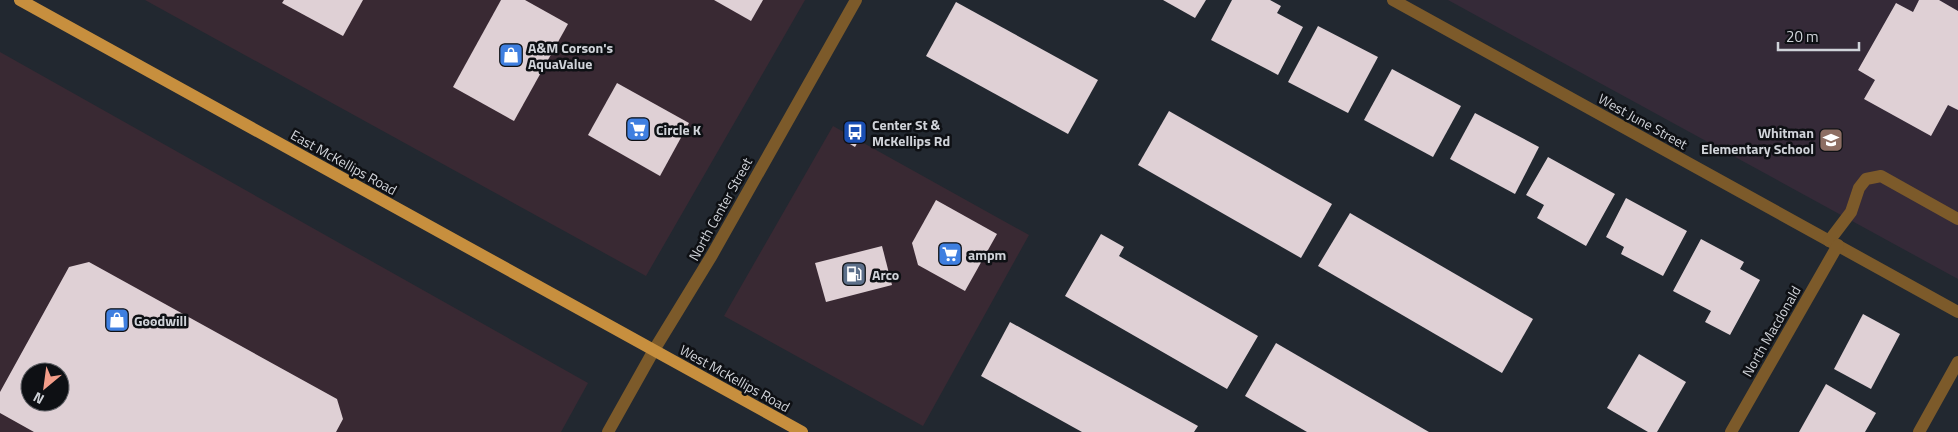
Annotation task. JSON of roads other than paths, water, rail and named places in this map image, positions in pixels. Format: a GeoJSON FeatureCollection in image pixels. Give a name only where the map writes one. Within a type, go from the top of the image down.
{"type":"FeatureCollection","features":[{"type":"Feature","properties":{"kind":"main road","name":"East McKellips Road"},"geometry":{"type":"LineString","coordinates":[[20,0],[654,350]]}},
{"type":"Feature","properties":{"kind":"main road","name":"West McKellips Road"},"geometry":{"type":"LineString","coordinates":[[654,350],[802,432]]}},
{"type":"Feature","properties":{"kind":"street","name":"North Center Street"},"geometry":{"type":"LineString","coordinates":[[608,432],[654,350],[712,255],[856,0]]}},
{"type":"Feature","properties":{"kind":"street","name":"West June Street"},"geometry":{"type":"LineString","coordinates":[[1394,0],[1958,312]]}},
{"type":"Feature","properties":{"kind":"street","name":"North Macdonald"},"geometry":{"type":"LineString","coordinates":[[1731,432],[1851,212],[1859,188],[1866,179],[1881,176],[1958,219]]}},
{"type":"Feature","properties":{"kind":"street"},"geometry":{"type":"LineString","coordinates":[[1919,432],[1958,362]]}},
{"type":"Feature","properties":{"kind":"place","name":"A&M Corson's AquaValue"},"geometry":{"type":"Point","coordinates":[511,55]}},
{"type":"Feature","properties":{"kind":"place","name":"Circle K"},"geometry":{"type":"Point","coordinates":[638,129]}},
{"type":"Feature","properties":{"kind":"place","name":"Center St & McKellips Rd"},"geometry":{"type":"Point","coordinates":[855,132]}},
{"type":"Feature","properties":{"kind":"place","name":"Whitman Elementary School"},"geometry":{"type":"Point","coordinates":[1831,140]}},
{"type":"Feature","properties":{"kind":"place","name":"ampm"},"geometry":{"type":"Point","coordinates":[950,254]}},
{"type":"Feature","properties":{"kind":"place","name":"Arco"},"geometry":{"type":"Point","coordinates":[854,274]}},
{"type":"Feature","properties":{"kind":"place","name":"Goodwill"},"geometry":{"type":"Point","coordinates":[117,320]}}]}
